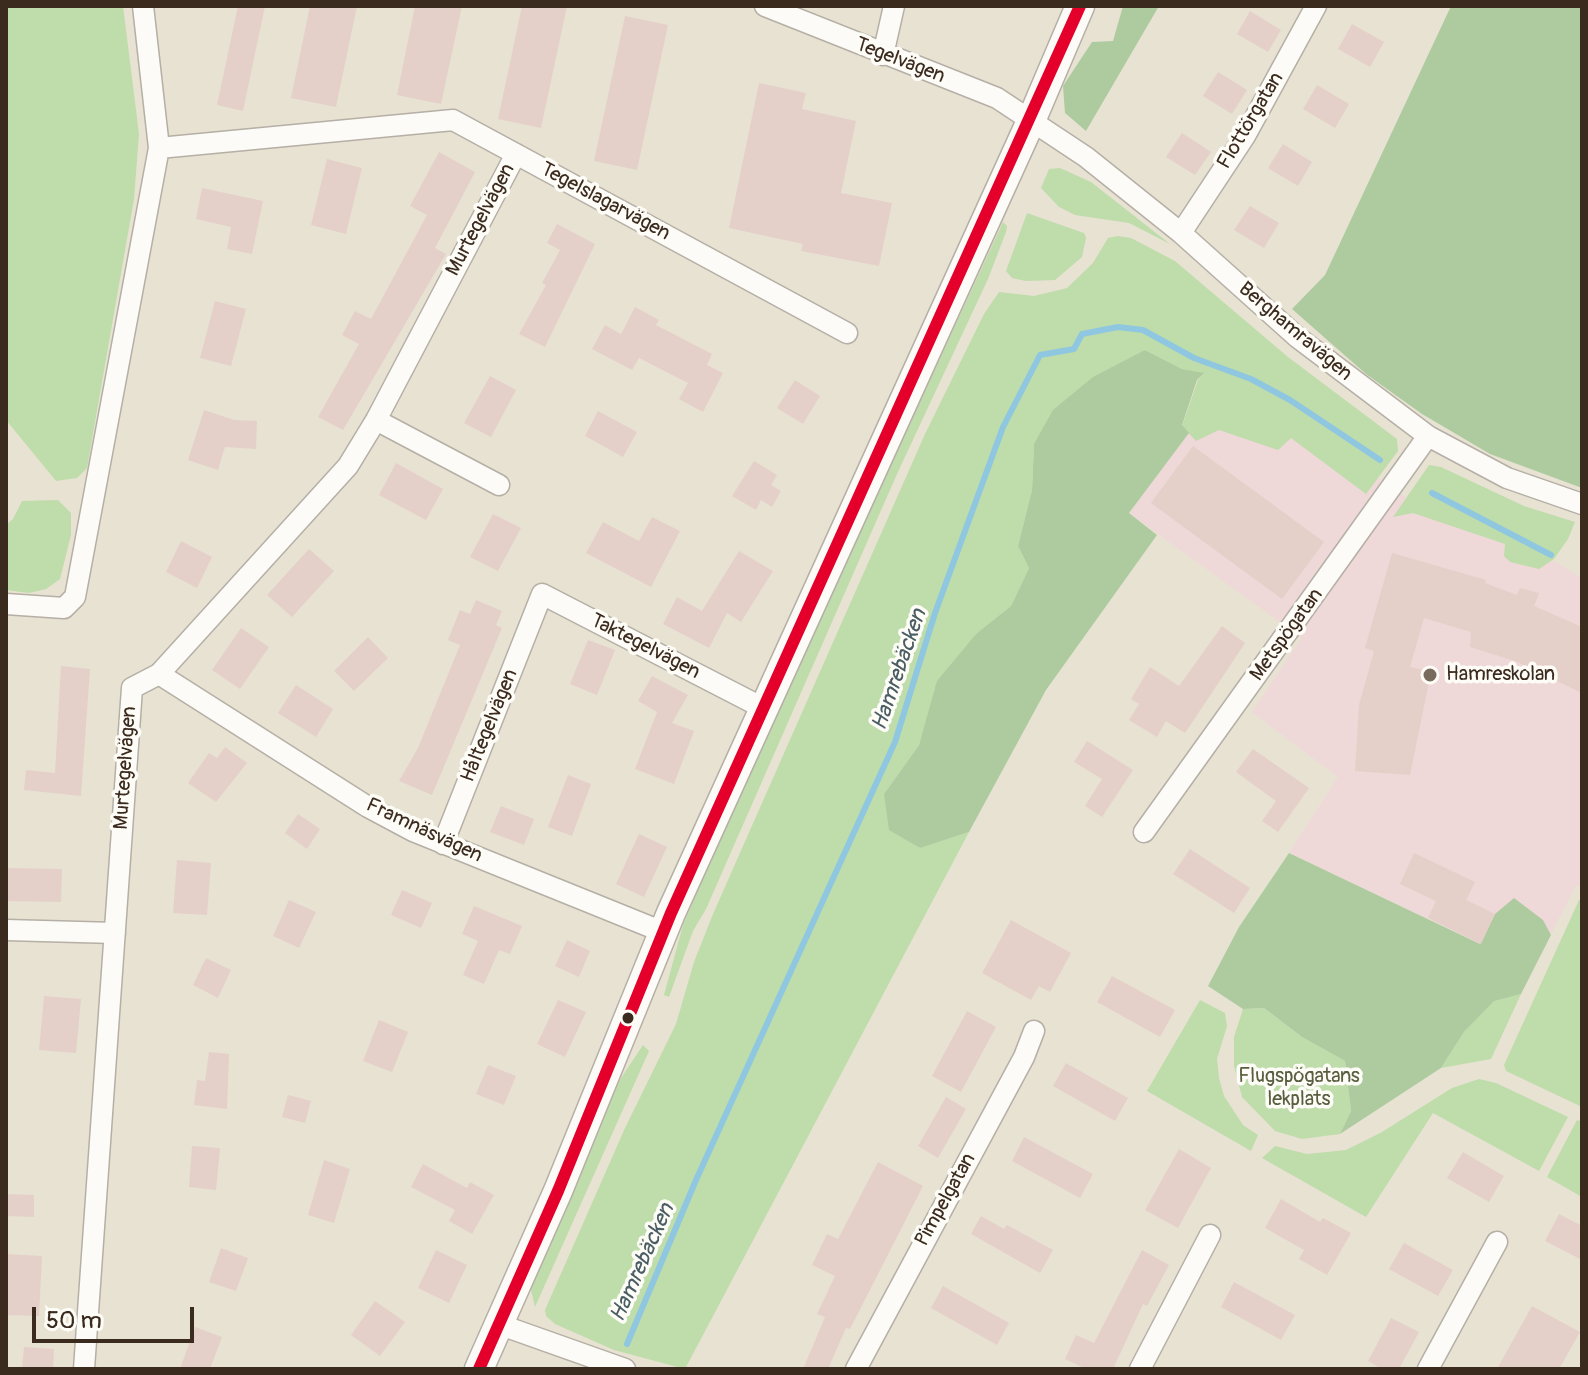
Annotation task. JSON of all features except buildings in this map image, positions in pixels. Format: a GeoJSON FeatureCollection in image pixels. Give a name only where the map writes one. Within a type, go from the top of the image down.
{"type":"FeatureCollection","features":[{"type":"Feature","properties":{"kind":"main road"},"geometry":{"type":"LineString","coordinates":[[479,1369],[558,1191],[663,932],[1031,121],[1080,6]]}},
{"type":"Feature","properties":{"kind":"street"},"geometry":{"type":"LineString","coordinates":[[6,604],[64,608],[75,597],[159,148],[143,6]]}},
{"type":"Feature","properties":{"kind":"street","name":"Tegelvägen"},"geometry":{"type":"LineString","coordinates":[[765,6],[997,98],[1031,121]]}},
{"type":"Feature","properties":{"kind":"street"},"geometry":{"type":"LineString","coordinates":[[883,55],[894,6]]}},
{"type":"Feature","properties":{"kind":"street","name":"Flottörgatan"},"geometry":{"type":"LineString","coordinates":[[1181,233],[1245,136],[1316,6]]}},
{"type":"Feature","properties":{"kind":"street","name":"Tegelslagarvägen"},"geometry":{"type":"LineString","coordinates":[[159,148],[453,120],[847,333]]}},
{"type":"Feature","properties":{"kind":"street","name":"Berghamravägen"},"geometry":{"type":"LineString","coordinates":[[1031,121],[1086,157],[1181,233],[1297,337],[1428,436],[1507,478],[1582,504]]}},
{"type":"Feature","properties":{"kind":"street","name":"Murtegelvägen"},"geometry":{"type":"LineString","coordinates":[[84,1369],[132,688],[159,674],[348,466],[376,420],[516,154]]}},
{"type":"Feature","properties":{"kind":"street"},"geometry":{"type":"LineString","coordinates":[[376,420],[499,485]]}},
{"type":"Feature","properties":{"kind":"street","name":"Metspögatan"},"geometry":{"type":"LineString","coordinates":[[1144,832],[1428,436]]}},
{"type":"Feature","properties":{"kind":"street","name":"Taktegelvägen"},"geometry":{"type":"LineString","coordinates":[[536,609],[542,594],[763,708]]}},
{"type":"Feature","properties":{"kind":"street","name":"Håltegelvägen"},"geometry":{"type":"LineString","coordinates":[[443,844],[536,609]]}},
{"type":"Feature","properties":{"kind":"street","name":"Framnäsvägen"},"geometry":{"type":"LineString","coordinates":[[159,674],[368,807],[443,844],[645,922],[663,932]]}},
{"type":"Feature","properties":{"kind":"street"},"geometry":{"type":"LineString","coordinates":[[6,930],[115,933]]}},
{"type":"Feature","properties":{"kind":"street","name":"Pimpelgatan"},"geometry":{"type":"LineString","coordinates":[[856,1369],[1024,1057],[1034,1031]]}},
{"type":"Feature","properties":{"kind":"street"},"geometry":{"type":"LineString","coordinates":[[1140,1369],[1210,1235]]}},
{"type":"Feature","properties":{"kind":"street"},"geometry":{"type":"LineString","coordinates":[[1428,1369],[1497,1242]]}},
{"type":"Feature","properties":{"kind":"street"},"geometry":{"type":"LineString","coordinates":[[498,1324],[625,1369]]}},
{"type":"Feature","properties":{"kind":"shaded area","name":"Hamreskolan"},"geometry":{"type":"Polygon","coordinates":[[[1233,374],[1408,499],[1555,562],[1582,578],[1582,887],[1576,885],[1527,981],[1481,944],[1289,853],[1338,777],[1252,712],[1302,638],[1129,513],[1233,374]]]}},
{"type":"Feature","properties":{"kind":"green space"},"geometry":{"type":"Polygon","coordinates":[[[6,6],[123,6],[139,134],[134,199],[87,468],[77,478],[56,481],[6,420],[6,6]]]}},
{"type":"Feature","properties":{"kind":"green space"},"geometry":{"type":"Polygon","coordinates":[[[1123,6],[1159,6],[1086,131],[1065,113],[1063,86],[1092,42],[1113,41],[1123,6]]]}},
{"type":"Feature","properties":{"kind":"green space"},"geometry":{"type":"Polygon","coordinates":[[[1451,6],[1582,6],[1582,488],[1490,454],[1422,414],[1366,374],[1292,309],[1325,275],[1451,6]]]}},
{"type":"Feature","properties":{"kind":"green space"},"geometry":{"type":"Polygon","coordinates":[[[1060,168],[1091,182],[1170,244],[1129,223],[1075,215],[1059,207],[1041,188],[1049,169],[1060,168]]]}},
{"type":"Feature","properties":{"kind":"green space"},"geometry":{"type":"Polygon","coordinates":[[[1027,213],[1084,233],[1086,238],[1082,257],[1055,280],[1026,281],[1012,278],[1006,271],[1027,213]]]}},
{"type":"Feature","properties":{"kind":"green space"},"geometry":{"type":"Polygon","coordinates":[[[1003,222],[1007,226],[1006,232],[988,279],[897,474],[706,909],[693,931],[669,997],[664,995],[683,925],[759,750],[1003,222]]]}},
{"type":"Feature","properties":{"kind":"green space"},"geometry":{"type":"Polygon","coordinates":[[[1108,238],[1131,238],[1175,261],[1288,357],[1397,439],[1398,451],[1366,494],[1291,438],[1278,450],[1219,430],[1196,441],[1182,426],[1203,374],[1182,369],[1145,350],[1034,444],[1032,490],[1018,546],[1029,568],[1011,606],[977,633],[929,714],[919,745],[884,794],[919,848],[969,832],[685,1369],[614,1350],[555,1324],[546,1316],[545,1310],[625,1128],[676,1024],[694,962],[713,914],[925,434],[984,314],[999,292],[1034,296],[1067,288],[1093,263],[1108,238]]]}},
{"type":"Feature","properties":{"kind":"green space"},"geometry":{"type":"Polygon","coordinates":[[[1145,350],[1182,369],[1204,373],[1197,380],[1182,425],[1189,433],[1129,513],[1157,535],[1046,690],[969,832],[920,848],[889,830],[884,794],[919,745],[937,681],[977,633],[1011,606],[1029,568],[1018,546],[1032,490],[1034,444],[1053,410],[1093,377],[1145,350]]]}},
{"type":"Feature","properties":{"kind":"green space"},"geometry":{"type":"Polygon","coordinates":[[[1429,465],[1441,467],[1524,506],[1575,522],[1568,539],[1554,559],[1539,569],[1510,562],[1504,556],[1505,544],[1413,513],[1393,517],[1429,465]]]}},
{"type":"Feature","properties":{"kind":"green space"},"geometry":{"type":"Polygon","coordinates":[[[58,500],[71,513],[71,535],[60,579],[46,589],[29,593],[6,590],[6,525],[13,519],[22,501],[58,500]]]}},
{"type":"Feature","properties":{"kind":"green space"},"geometry":{"type":"Polygon","coordinates":[[[1289,853],[1480,944],[1495,914],[1514,898],[1543,920],[1551,935],[1521,994],[1494,1001],[1464,1032],[1441,1068],[1340,1134],[1351,1111],[1345,1061],[1302,1037],[1264,1008],[1243,1009],[1208,986],[1239,927],[1289,853]]]}},
{"type":"Feature","properties":{"kind":"green space"},"geometry":{"type":"Polygon","coordinates":[[[1579,900],[1582,901],[1582,1107],[1506,1071],[1504,1065],[1579,900]]]}},
{"type":"Feature","properties":{"kind":"green space"},"geometry":{"type":"Polygon","coordinates":[[[1521,994],[1491,1059],[1441,1068],[1464,1032],[1494,1000],[1521,994]]]}},
{"type":"Feature","properties":{"kind":"green space"},"geometry":{"type":"Polygon","coordinates":[[[1200,1000],[1225,1013],[1227,1026],[1217,1059],[1219,1078],[1224,1096],[1243,1125],[1258,1135],[1251,1151],[1147,1091],[1200,1000]]]}},
{"type":"Feature","properties":{"kind":"green space","name":"Flugspögatans lekplats"},"geometry":{"type":"Polygon","coordinates":[[[1264,1008],[1302,1037],[1345,1061],[1351,1111],[1340,1134],[1302,1139],[1275,1131],[1242,1097],[1234,1066],[1234,1037],[1243,1009],[1264,1008]]]}},
{"type":"Feature","properties":{"kind":"green space"},"geometry":{"type":"Polygon","coordinates":[[[643,1045],[649,1051],[535,1307],[530,1286],[619,1081],[643,1045]]]}},
{"type":"Feature","properties":{"kind":"green space"},"geometry":{"type":"Polygon","coordinates":[[[1479,1079],[1496,1083],[1568,1117],[1539,1171],[1433,1113],[1366,1217],[1262,1158],[1275,1146],[1307,1154],[1346,1150],[1382,1132],[1452,1088],[1479,1079]]]}},
{"type":"Feature","properties":{"kind":"green space"},"geometry":{"type":"Polygon","coordinates":[[[1577,1120],[1582,1122],[1582,1197],[1547,1177],[1577,1120]]]}},
{"type":"Feature","properties":{"kind":"waterway","name":"Hamrebäcken"},"geometry":{"type":"LineString","coordinates":[[627,1344],[696,1180],[895,742],[935,613],[1003,427],[1040,355],[1074,349],[1082,334],[1118,327],[1143,330],[1194,358],[1251,379],[1290,400],[1380,460]]}},
{"type":"Feature","properties":{"kind":"waterway","name":"Hamrebäcken"},"geometry":{"type":"LineString","coordinates":[[1432,493],[1551,555]]}},
{"type":"Feature","properties":{"kind":"transit line"},"geometry":{"type":"LineString","coordinates":[[479,1369],[558,1191],[671,913],[1080,6]]}},
{"type":"Feature","properties":{"kind":"place","name":"Hamreskolan"},"geometry":{"type":"Point","coordinates":[1430,675]}}]}
